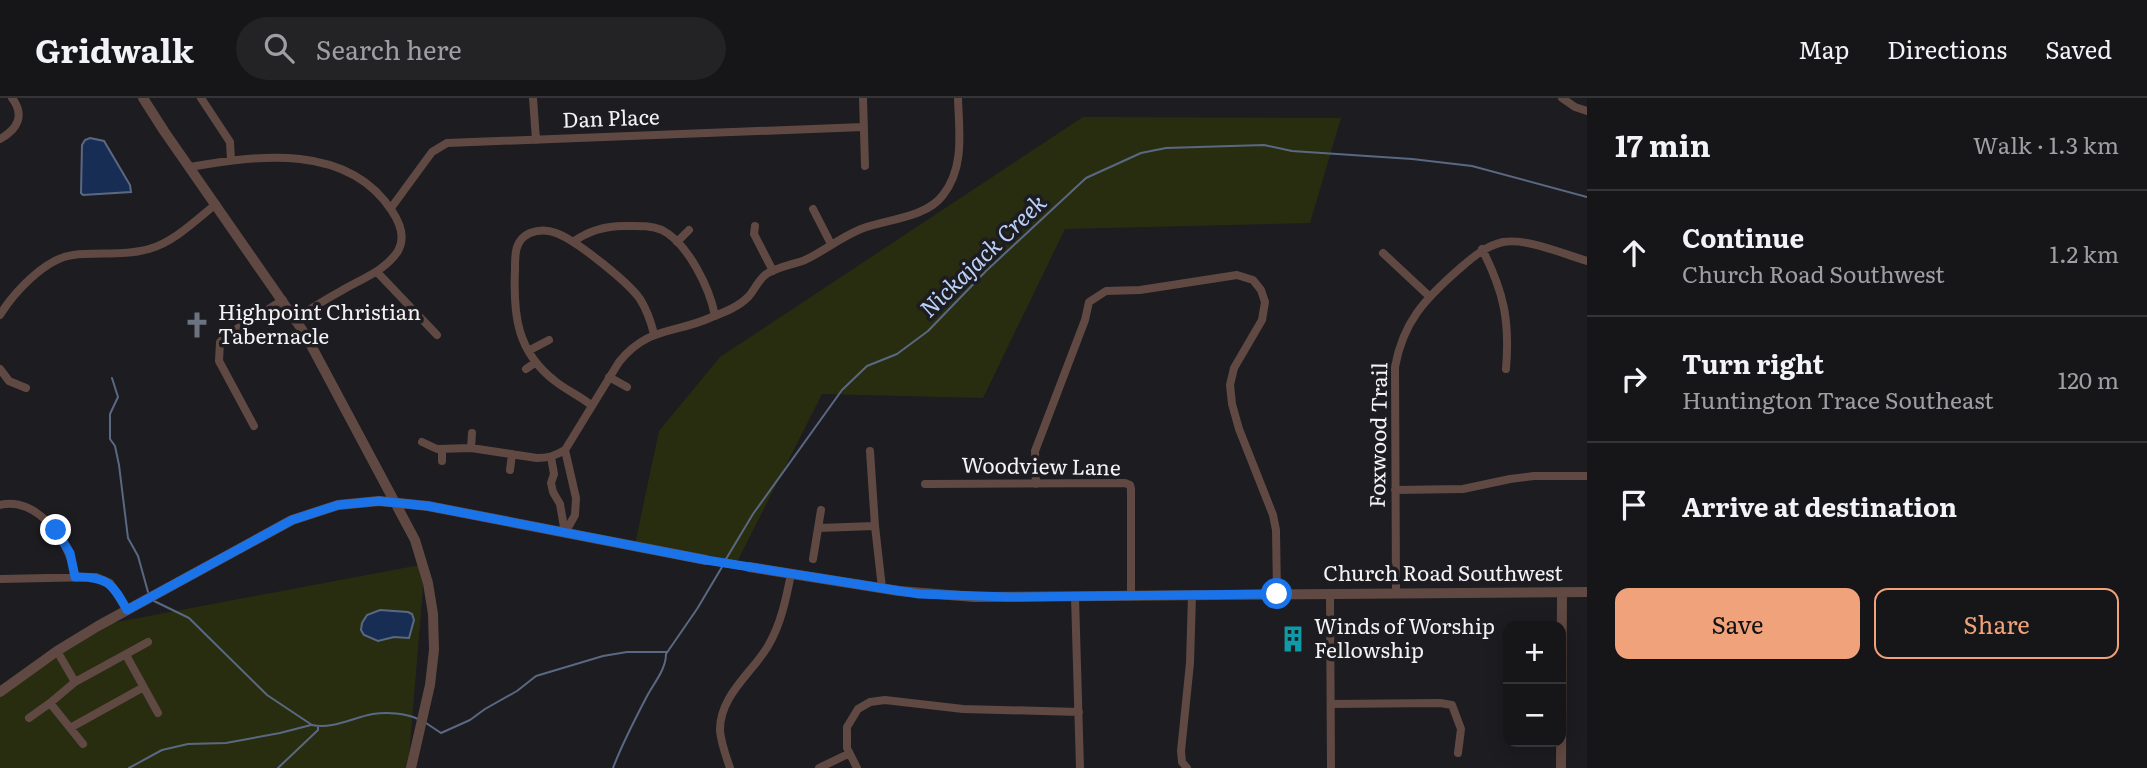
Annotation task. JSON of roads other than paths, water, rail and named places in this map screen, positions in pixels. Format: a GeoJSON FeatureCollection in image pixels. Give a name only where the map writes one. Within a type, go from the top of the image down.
{"type":"FeatureCollection","features":[{"type":"Feature","properties":{"kind":"street"},"geometry":{"type":"LineString","coordinates":[[0,139],[19,121],[20,112],[15,101],[25,98]]}},
{"type":"Feature","properties":{"kind":"street"},"geometry":{"type":"LineString","coordinates":[[143,98],[295,318],[415,540],[426,572],[434,650],[411,768]]}},
{"type":"Feature","properties":{"kind":"street"},"geometry":{"type":"LineString","coordinates":[[201,98],[230,142],[231,160]]}},
{"type":"Feature","properties":{"kind":"street"},"geometry":{"type":"LineString","coordinates":[[533,98],[536,140]]}},
{"type":"Feature","properties":{"kind":"street"},"geometry":{"type":"LineString","coordinates":[[863,98],[864,166]]}},
{"type":"Feature","properties":{"kind":"street"},"geometry":{"type":"LineString","coordinates":[[422,442],[442,449],[471,448],[537,458],[551,457],[565,450],[609,377],[626,353],[642,340],[715,316],[747,298],[763,277],[773,271],[808,258],[859,230],[885,220],[916,215],[941,199],[956,174],[960,148],[958,98]]}},
{"type":"Feature","properties":{"kind":"street"},"geometry":{"type":"LineString","coordinates":[[1562,98],[1587,111]]}},
{"type":"Feature","properties":{"kind":"street","name":"Dan Place"},"geometry":{"type":"LineString","coordinates":[[391,208],[432,152],[447,143],[863,127]]}},
{"type":"Feature","properties":{"kind":"street"},"geometry":{"type":"LineString","coordinates":[[190,167],[246,158],[307,160],[344,170],[376,191],[391,208],[400,224],[402,237],[397,252],[377,272],[295,318]]}},
{"type":"Feature","properties":{"kind":"street"},"geometry":{"type":"LineString","coordinates":[[0,315],[46,265],[71,255],[134,252],[154,247],[216,204]]}},
{"type":"Feature","properties":{"kind":"street"},"geometry":{"type":"LineString","coordinates":[[813,209],[831,244]]}},
{"type":"Feature","properties":{"kind":"street"},"geometry":{"type":"LineString","coordinates":[[573,242],[592,232],[618,226],[655,228],[670,235],[704,280],[715,316]]}},
{"type":"Feature","properties":{"kind":"street"},"geometry":{"type":"LineString","coordinates":[[755,226],[754,234],[773,271]]}},
{"type":"Feature","properties":{"kind":"street"},"geometry":{"type":"LineString","coordinates":[[591,405],[554,380],[537,362],[523,340],[513,301],[517,246],[524,237],[545,230],[560,234],[581,246],[634,291],[647,310],[654,334]]}},
{"type":"Feature","properties":{"kind":"street"},"geometry":{"type":"LineString","coordinates":[[677,242],[689,230]]}},
{"type":"Feature","properties":{"kind":"street"},"geometry":{"type":"LineString","coordinates":[[1506,369],[1506,310],[1497,281],[1482,249],[1503,242],[1526,243],[1587,261]]}},
{"type":"Feature","properties":{"kind":"street","name":"Foxwood Trail"},"geometry":{"type":"LineString","coordinates":[[1396,594],[1394,383],[1397,353],[1411,320],[1429,296],[1482,249]]}},
{"type":"Feature","properties":{"kind":"street"},"geometry":{"type":"LineString","coordinates":[[1383,253],[1429,296]]}},
{"type":"Feature","properties":{"kind":"street"},"geometry":{"type":"LineString","coordinates":[[377,272],[437,335]]}},
{"type":"Feature","properties":{"kind":"street"},"geometry":{"type":"LineString","coordinates":[[1036,484],[1035,451],[1085,320],[1089,302],[1107,291],[1140,290],[1237,275],[1253,280],[1261,289],[1265,302],[1262,320],[1234,368],[1230,385],[1239,429],[1273,515],[1276,530],[1277,594]]}},
{"type":"Feature","properties":{"kind":"street"},"geometry":{"type":"LineString","coordinates":[[254,426],[219,361],[220,342],[283,300]]}},
{"type":"Feature","properties":{"kind":"street"},"geometry":{"type":"LineString","coordinates":[[530,350],[549,340]]}},
{"type":"Feature","properties":{"kind":"street"},"geometry":{"type":"LineString","coordinates":[[526,369],[537,362]]}},
{"type":"Feature","properties":{"kind":"street"},"geometry":{"type":"LineString","coordinates":[[0,369],[9,381],[26,388]]}},
{"type":"Feature","properties":{"kind":"street"},"geometry":{"type":"LineString","coordinates":[[609,377],[627,387]]}},
{"type":"Feature","properties":{"kind":"street"},"geometry":{"type":"LineString","coordinates":[[471,433],[471,448]]}},
{"type":"Feature","properties":{"kind":"street"},"geometry":{"type":"LineString","coordinates":[[442,449],[442,461]]}},
{"type":"Feature","properties":{"kind":"street"},"geometry":{"type":"LineString","coordinates":[[565,450],[576,507],[575,515],[565,533]]}},
{"type":"Feature","properties":{"kind":"street"},"geometry":{"type":"LineString","coordinates":[[870,451],[874,526],[882,589]]}},
{"type":"Feature","properties":{"kind":"street"},"geometry":{"type":"LineString","coordinates":[[510,470],[512,454]]}},
{"type":"Feature","properties":{"kind":"street"},"geometry":{"type":"LineString","coordinates":[[551,457],[554,474],[551,483],[560,504],[565,533]]}},
{"type":"Feature","properties":{"kind":"street"},"geometry":{"type":"LineString","coordinates":[[554,474],[571,474]]}},
{"type":"Feature","properties":{"kind":"street"},"geometry":{"type":"LineString","coordinates":[[1395,490],[1463,489],[1534,476],[1587,475]]}},
{"type":"Feature","properties":{"kind":"street","name":"Woodview Lane"},"geometry":{"type":"LineString","coordinates":[[925,484],[1119,482],[1130,485],[1131,596]]}},
{"type":"Feature","properties":{"kind":"street","name":"Church Road Southwest"},"geometry":{"type":"LineString","coordinates":[[0,692],[57,651],[127,610],[302,516],[338,505],[364,502],[395,501],[428,506],[706,560],[941,596],[1587,592]]}},
{"type":"Feature","properties":{"kind":"street"},"geometry":{"type":"LineString","coordinates":[[0,505],[10,503],[22,506],[56,530],[70,553],[75,577]]}},
{"type":"Feature","properties":{"kind":"street"},"geometry":{"type":"LineString","coordinates":[[813,559],[821,510]]}},
{"type":"Feature","properties":{"kind":"street"},"geometry":{"type":"LineString","coordinates":[[818,528],[874,526]]}},
{"type":"Feature","properties":{"kind":"street"},"geometry":{"type":"LineString","coordinates":[[730,768],[720,730],[724,713],[730,695],[754,666],[776,632],[791,574]]}},
{"type":"Feature","properties":{"kind":"street"},"geometry":{"type":"LineString","coordinates":[[0,579],[96,577],[110,583],[127,610]]}},
{"type":"Feature","properties":{"kind":"street"},"geometry":{"type":"LineString","coordinates":[[1561,768],[1562,593]]}},
{"type":"Feature","properties":{"kind":"street"},"geometry":{"type":"LineString","coordinates":[[1330,594],[1331,768]]}},
{"type":"Feature","properties":{"kind":"street"},"geometry":{"type":"LineString","coordinates":[[1186,768],[1182,762],[1181,751],[1191,653],[1192,595]]}},
{"type":"Feature","properties":{"kind":"street"},"geometry":{"type":"LineString","coordinates":[[1075,597],[1080,768]]}},
{"type":"Feature","properties":{"kind":"street"},"geometry":{"type":"LineString","coordinates":[[29,718],[75,682],[148,642]]}},
{"type":"Feature","properties":{"kind":"street"},"geometry":{"type":"LineString","coordinates":[[57,651],[75,682]]}},
{"type":"Feature","properties":{"kind":"street"},"geometry":{"type":"LineString","coordinates":[[126,655],[158,713]]}},
{"type":"Feature","properties":{"kind":"street"},"geometry":{"type":"LineString","coordinates":[[70,728],[142,688]]}},
{"type":"Feature","properties":{"kind":"street"},"geometry":{"type":"LineString","coordinates":[[857,768],[848,754],[846,734],[849,721],[863,705],[877,700],[963,709],[1079,712]]}},
{"type":"Feature","properties":{"kind":"street"},"geometry":{"type":"LineString","coordinates":[[50,703],[83,744]]}},
{"type":"Feature","properties":{"kind":"street"},"geometry":{"type":"LineString","coordinates":[[1331,704],[1452,705],[1461,729],[1458,752]]}},
{"type":"Feature","properties":{"kind":"street"},"geometry":{"type":"LineString","coordinates":[[819,768],[848,754]]}},
{"type":"Feature","properties":{"kind":"water"},"geometry":{"type":"Polygon","coordinates":[[[90,138],[104,141],[130,185],[131,192],[81,193],[82,145],[90,138]]]}},
{"type":"Feature","properties":{"kind":"water"},"geometry":{"type":"Polygon","coordinates":[[[380,610],[412,614],[414,620],[409,638],[394,637],[378,641],[364,635],[361,630],[362,623],[367,615],[380,610]]]}},
{"type":"Feature","properties":{"kind":"waterway","name":"Nickajack Creek"},"geometry":{"type":"LineString","coordinates":[[726,559],[753,514],[842,390],[867,366],[897,354],[928,331],[986,271],[1086,178],[1141,153],[1166,148],[1264,145],[1292,151],[1412,159],[1472,166],[1587,197]]}},
{"type":"Feature","properties":{"kind":"waterway"},"geometry":{"type":"LineString","coordinates":[[112,378],[118,397],[110,414],[110,439],[115,446],[119,465],[128,538],[138,556],[148,592]]}},
{"type":"Feature","properties":{"kind":"waterway","name":"Nickajack Creek"},"geometry":{"type":"LineString","coordinates":[[613,768],[662,671],[666,654],[722,567]]}},
{"type":"Feature","properties":{"kind":"waterway"},"geometry":{"type":"LineString","coordinates":[[154,601],[189,618],[267,695],[312,725],[335,725],[378,713],[402,714],[418,719]]}},
{"type":"Feature","properties":{"kind":"waterway"},"geometry":{"type":"LineString","coordinates":[[426,723],[441,733],[470,720],[536,676],[603,656],[627,652],[667,652]]}},
{"type":"Feature","properties":{"kind":"waterway"},"geometry":{"type":"LineString","coordinates":[[129,768],[162,750],[188,744],[226,743],[311,725]]}},
{"type":"Feature","properties":{"kind":"waterway"},"geometry":{"type":"LineString","coordinates":[[278,768],[318,727]]}},
{"type":"Feature","properties":{"kind":"place","name":"Highpoint Christian Tabernacle"},"geometry":{"type":"Point","coordinates":[197,325]}},
{"type":"Feature","properties":{"kind":"place","name":"Winds of Worship Fellowship"},"geometry":{"type":"Point","coordinates":[1293,639]}}]}
